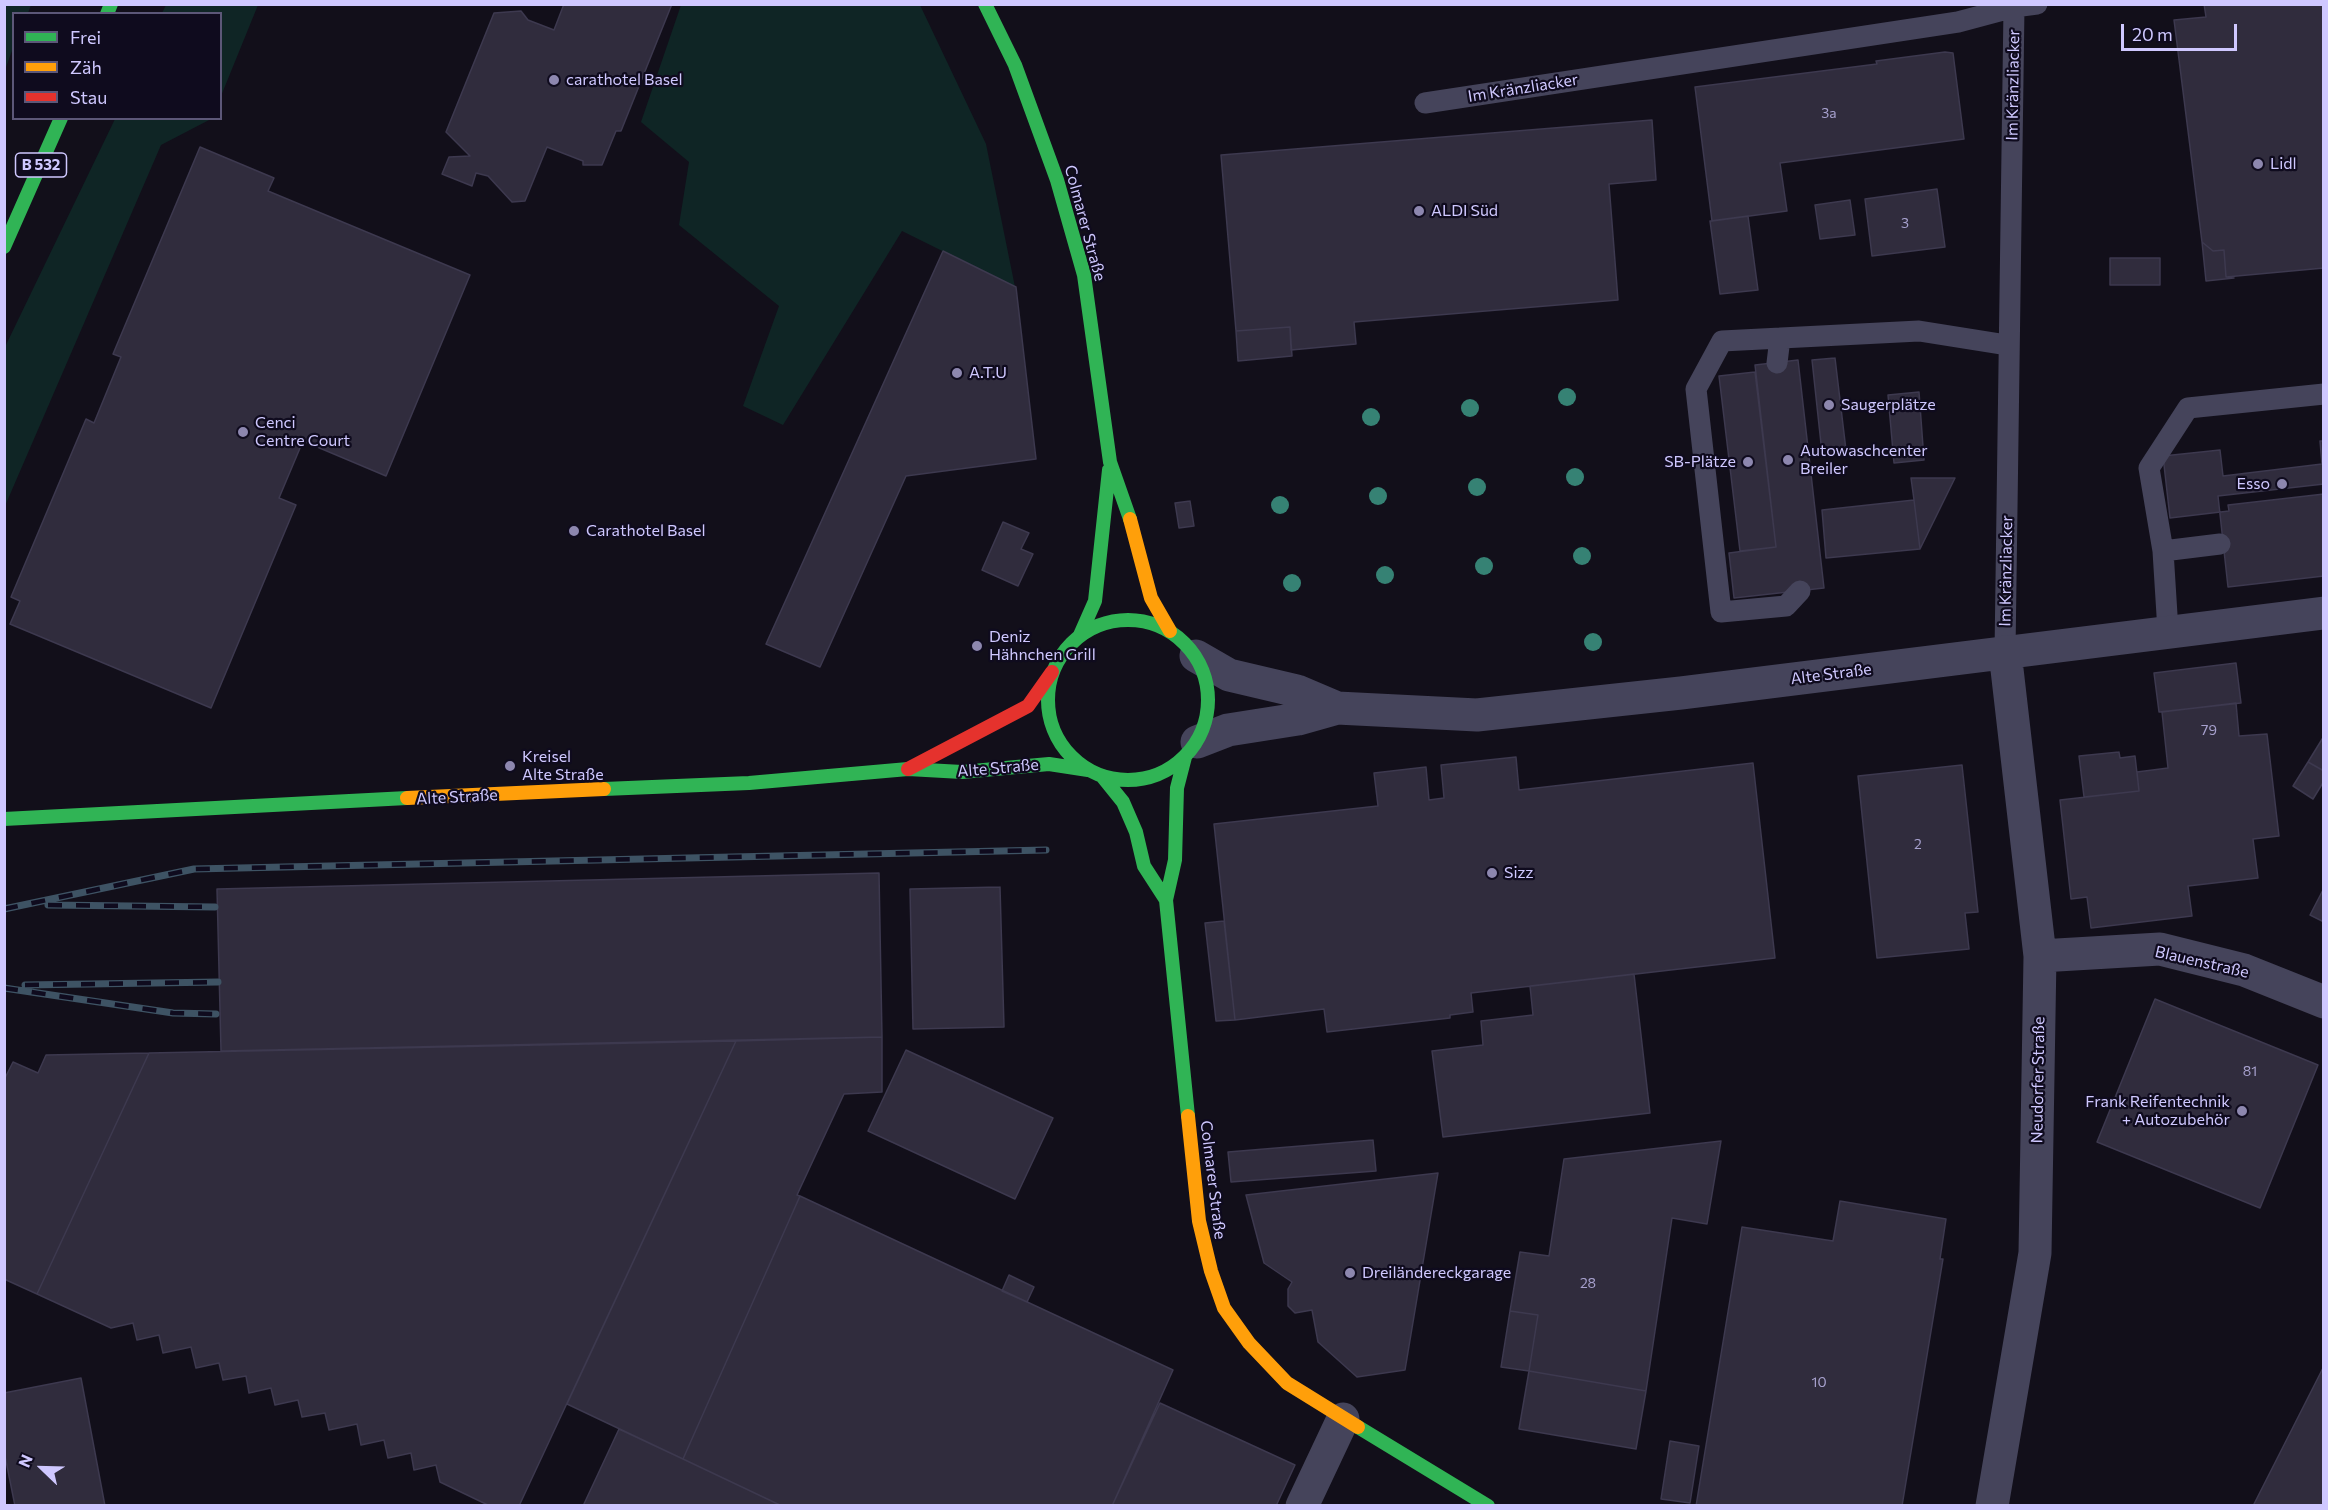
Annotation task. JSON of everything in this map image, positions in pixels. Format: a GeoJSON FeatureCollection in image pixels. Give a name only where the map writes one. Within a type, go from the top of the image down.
{"type":"FeatureCollection","features":[{"type":"Feature","properties":{"kind":"main road","name":"Colmarer Straße"},"geometry":{"type":"LineString","coordinates":[[985,4],[1015,65],[1057,180],[1084,276],[1110,462],[1129,515],[1151,598],[1170,631]]}},
{"type":"Feature","properties":{"kind":"main road","name":"B 532"},"geometry":{"type":"LineString","coordinates":[[4,247],[61,120]]}},
{"type":"Feature","properties":{"kind":"main road","name":"Colmarer Straße"},"geometry":{"type":"LineString","coordinates":[[1080,635],[1095,601],[1110,462]]}},
{"type":"Feature","properties":{"kind":"main road"},"geometry":{"type":"LineString","coordinates":[[1125,619],[1148,621],[1170,631],[1185,642],[1196,656],[1205,677],[1209,699],[1205,722],[1191,750],[1167,770],[1146,778],[1124,781],[1088,770],[1070,755],[1057,737],[1049,716],[1048,693],[1053,671],[1064,651],[1080,635],[1101,624],[1125,619]]}},
{"type":"Feature","properties":{"kind":"main road","name":"Alte Straße"},"geometry":{"type":"LineString","coordinates":[[908,769],[954,743],[998,724],[1028,706],[1053,671]]}},
{"type":"Feature","properties":{"kind":"main road","name":"Colmarer Straße"},"geometry":{"type":"LineString","coordinates":[[1191,750],[1177,788],[1175,860],[1166,900],[1199,1221],[1211,1271],[1224,1308],[1249,1343],[1287,1383],[1342,1419],[1488,1506]]}},
{"type":"Feature","properties":{"kind":"main road","name":"Alte Straße"},"geometry":{"type":"LineString","coordinates":[[4,819],[231,805],[749,783],[908,769],[962,772],[1049,764],[1088,770]]}},
{"type":"Feature","properties":{"kind":"main road","name":"Colmarer Straße"},"geometry":{"type":"LineString","coordinates":[[1102,776],[1124,802],[1136,832],[1144,866],[1166,900]]}},
{"type":"Feature","properties":{"kind":"street","name":"Alte Straße"},"geometry":{"type":"LineString","coordinates":[[1191,750],[1228,730],[1298,719],[1337,708],[1477,715],[1681,693],[2324,613]]}},
{"type":"Feature","properties":{"kind":"street","name":"Neudorfer Straße"},"geometry":{"type":"LineString","coordinates":[[1992,1506],[2035,1253],[2040,956],[2005,652]]}},
{"type":"Feature","properties":{"kind":"street","name":"Alte Straße"},"geometry":{"type":"LineString","coordinates":[[1196,656],[1229,675],[1297,691],[1337,708]]}},
{"type":"Feature","properties":{"kind":"street","name":"Blauenstraße"},"geometry":{"type":"LineString","coordinates":[[2040,956],[2160,949],[2244,970],[2324,1002]]}},
{"type":"Feature","properties":{"kind":"street"},"geometry":{"type":"LineString","coordinates":[[1302,1506],[1342,1419]]}},
{"type":"Feature","properties":{"kind":"lane"},"geometry":{"type":"LineString","coordinates":[[2014,6],[2037,4]]}},
{"type":"Feature","properties":{"kind":"lane","name":"Im Kränzliacker"},"geometry":{"type":"LineString","coordinates":[[1425,103],[1958,22],[2014,6],[2007,345],[2005,652]]}},
{"type":"Feature","properties":{"kind":"lane"},"geometry":{"type":"LineString","coordinates":[[1800,591],[1786,606],[1721,612],[1696,389],[1722,341],[1920,331],[2007,345]]}},
{"type":"Feature","properties":{"kind":"lane"},"geometry":{"type":"LineString","coordinates":[[1777,363],[1780,338]]}},
{"type":"Feature","properties":{"kind":"lane"},"geometry":{"type":"LineString","coordinates":[[2168,631],[2163,550],[2150,468],[2188,408],[2324,394]]}},
{"type":"Feature","properties":{"kind":"lane"},"geometry":{"type":"LineString","coordinates":[[2163,550],[2220,544]]}},
{"type":"Feature","properties":{"kind":"green space"},"geometry":{"type":"Polygon","coordinates":[[[5,4],[31,5],[28,12],[12,12],[12,51],[5,70],[5,4]]]}},
{"type":"Feature","properties":{"kind":"green space"},"geometry":{"type":"Polygon","coordinates":[[[166,5],[258,5],[222,94],[222,12],[162,12],[166,5]]]}},
{"type":"Feature","properties":{"kind":"green space"},"geometry":{"type":"Polygon","coordinates":[[[681,5],[920,5],[986,144],[1015,287],[902,231],[783,425],[743,406],[779,306],[679,225],[689,162],[641,122],[681,5]]]}},
{"type":"Feature","properties":{"kind":"green space"},"geometry":{"type":"Polygon","coordinates":[[[115,120],[209,120],[161,145],[5,506],[5,347],[115,120]]]}},
{"type":"Feature","properties":{"kind":"building","name":"carathotel Basel"},"geometry":{"type":"Polygon","coordinates":[[[564,4],[672,4],[621,131],[616,131],[602,165],[583,165],[583,161],[547,147],[525,201],[512,202],[488,176],[476,173],[472,186],[442,174],[449,157],[470,156],[446,132],[494,13],[521,11],[528,20],[554,30],[564,4]]]}},
{"type":"Feature","properties":{"kind":"building","name":"Lidl"},"geometry":{"type":"Polygon","coordinates":[[[2204,4],[2324,4],[2324,268],[2226,277],[2224,250],[2213,251],[2202,242],[2174,20],[2206,17],[2204,4]]]}},
{"type":"Feature","properties":{"kind":"building"},"geometry":{"type":"Polygon","coordinates":[[[1945,52],[1953,53],[1964,139],[1780,163],[1787,211],[1712,221],[1695,87],[1877,64],[1876,61],[1945,52]]]}},
{"type":"Feature","properties":{"kind":"building","name":"ALDI Süd"},"geometry":{"type":"Polygon","coordinates":[[[1652,120],[1656,180],[1609,184],[1618,300],[1354,322],[1356,344],[1291,350],[1290,327],[1236,331],[1221,155],[1652,120]]]}},
{"type":"Feature","properties":{"kind":"building","name":"Cenci Centre Court"},"geometry":{"type":"Polygon","coordinates":[[[200,147],[274,178],[268,191],[470,275],[386,476],[303,441],[279,498],[296,505],[211,708],[10,624],[20,601],[11,597],[86,419],[94,423],[121,357],[113,354],[200,147]]]}},
{"type":"Feature","properties":{"kind":"building"},"geometry":{"type":"Polygon","coordinates":[[[1937,189],[1945,247],[1872,256],[1865,199],[1937,189]]]}},
{"type":"Feature","properties":{"kind":"building"},"geometry":{"type":"Polygon","coordinates":[[[1850,200],[1855,235],[1820,239],[1815,205],[1850,200]]]}},
{"type":"Feature","properties":{"kind":"building"},"geometry":{"type":"Polygon","coordinates":[[[1748,216],[1758,290],[1720,294],[1710,221],[1748,216]]]}},
{"type":"Feature","properties":{"kind":"building"},"geometry":{"type":"Polygon","coordinates":[[[2202,242],[2213,251],[2224,250],[2226,277],[2234,278],[2206,281],[2202,242]]]}},
{"type":"Feature","properties":{"kind":"building","name":"A.T.U"},"geometry":{"type":"Polygon","coordinates":[[[943,251],[1016,287],[1036,459],[906,476],[820,667],[766,644],[943,251]]]}},
{"type":"Feature","properties":{"kind":"building"},"geometry":{"type":"Polygon","coordinates":[[[2110,258],[2160,258],[2160,285],[2110,285],[2110,258]]]}},
{"type":"Feature","properties":{"kind":"building"},"geometry":{"type":"Polygon","coordinates":[[[1290,327],[1292,356],[1238,361],[1236,331],[1290,327]]]}},
{"type":"Feature","properties":{"kind":"building","name":"Saugerplätze"},"geometry":{"type":"Polygon","coordinates":[[[1835,358],[1846,450],[1822,453],[1812,360],[1835,358]]]}},
{"type":"Feature","properties":{"kind":"building","name":"Autowaschcenter Breiler"},"geometry":{"type":"Polygon","coordinates":[[[1798,360],[1824,588],[1734,598],[1729,553],[1776,547],[1755,365],[1798,360]]]}},
{"type":"Feature","properties":{"kind":"building","name":"SB-Plätze"},"geometry":{"type":"Polygon","coordinates":[[[1755,372],[1776,547],[1740,551],[1719,376],[1755,372]]]}},
{"type":"Feature","properties":{"kind":"building","name":"Saugerplätze"},"geometry":{"type":"Polygon","coordinates":[[[1919,392],[1924,460],[1894,463],[1888,395],[1919,392]]]}},
{"type":"Feature","properties":{"kind":"building"},"geometry":{"type":"Polygon","coordinates":[[[2320,441],[2324,441],[2324,494],[2228,505],[2229,511],[2170,518],[2163,456],[2220,450],[2223,476],[2322,464],[2320,441]]]}},
{"type":"Feature","properties":{"kind":"building"},"geometry":{"type":"Polygon","coordinates":[[[1911,478],[1955,478],[1920,549],[1914,500],[1911,478]]]}},
{"type":"Feature","properties":{"kind":"building"},"geometry":{"type":"Polygon","coordinates":[[[2324,484],[2324,576],[2228,587],[2218,496],[2324,484]]]}},
{"type":"Feature","properties":{"kind":"building"},"geometry":{"type":"Polygon","coordinates":[[[1914,500],[1920,549],[1826,558],[1822,510],[1914,500]]]}},
{"type":"Feature","properties":{"kind":"building"},"geometry":{"type":"Polygon","coordinates":[[[1190,501],[1194,526],[1179,528],[1175,503],[1190,501]]]}},
{"type":"Feature","properties":{"kind":"building"},"geometry":{"type":"Polygon","coordinates":[[[1003,522],[1029,533],[1021,549],[1033,554],[1018,586],[982,570],[1003,522]]]}},
{"type":"Feature","properties":{"kind":"building"},"geometry":{"type":"Polygon","coordinates":[[[2236,663],[2241,703],[2159,712],[2154,673],[2236,663]]]}},
{"type":"Feature","properties":{"kind":"building"},"geometry":{"type":"Polygon","coordinates":[[[2236,703],[2239,736],[2267,734],[2279,836],[2253,839],[2258,878],[2188,886],[2192,916],[2091,928],[2087,897],[2071,899],[2060,800],[2139,791],[2137,772],[2168,768],[2162,712],[2236,703]]]}},
{"type":"Feature","properties":{"kind":"building"},"geometry":{"type":"Polygon","coordinates":[[[2324,736],[2324,771],[2308,762],[2324,736]]]}},
{"type":"Feature","properties":{"kind":"building"},"geometry":{"type":"Polygon","coordinates":[[[2119,752],[2120,758],[2135,756],[2139,791],[2084,797],[2079,756],[2119,752]]]}},
{"type":"Feature","properties":{"kind":"building","name":"Sizz"},"geometry":{"type":"Polygon","coordinates":[[[1516,757],[1519,790],[1753,763],[1775,958],[1471,993],[1473,1012],[1450,1015],[1450,1018],[1327,1032],[1324,1009],[1235,1020],[1214,824],[1378,806],[1374,773],[1426,767],[1429,800],[1444,798],[1441,765],[1516,757]]]}},
{"type":"Feature","properties":{"kind":"building"},"geometry":{"type":"Polygon","coordinates":[[[2308,762],[2324,771],[2324,781],[2313,799],[2293,786],[2308,762]]]}},
{"type":"Feature","properties":{"kind":"building"},"geometry":{"type":"Polygon","coordinates":[[[1962,765],[1978,912],[1965,913],[1969,949],[1877,958],[1858,776],[1962,765]]]}},
{"type":"Feature","properties":{"kind":"building"},"geometry":{"type":"Polygon","coordinates":[[[879,873],[882,1037],[221,1051],[217,889],[879,873]]]}},
{"type":"Feature","properties":{"kind":"building"},"geometry":{"type":"Polygon","coordinates":[[[1000,887],[1004,1027],[913,1029],[910,889],[1000,887]]]}},
{"type":"Feature","properties":{"kind":"building"},"geometry":{"type":"Polygon","coordinates":[[[2324,888],[2324,922],[2310,915],[2324,888]]]}},
{"type":"Feature","properties":{"kind":"building"},"geometry":{"type":"Polygon","coordinates":[[[1224,921],[1235,1020],[1216,1021],[1205,923],[1224,921]]]}},
{"type":"Feature","properties":{"kind":"building"},"geometry":{"type":"Polygon","coordinates":[[[1634,974],[1650,1113],[1443,1137],[1432,1051],[1483,1045],[1481,1021],[1533,1015],[1530,986],[1634,974]]]}},
{"type":"Feature","properties":{"kind":"building"},"geometry":{"type":"Polygon","coordinates":[[[2155,999],[2318,1065],[2260,1208],[2097,1142],[2155,999]]]}},
{"type":"Feature","properties":{"kind":"building"},"geometry":{"type":"Polygon","coordinates":[[[882,1037],[882,1092],[844,1094],[797,1195],[800,1196],[683,1459],[567,1404],[736,1041],[882,1037]]]}},
{"type":"Feature","properties":{"kind":"building"},"geometry":{"type":"Polygon","coordinates":[[[736,1041],[519,1506],[490,1506],[440,1482],[436,1465],[414,1470],[411,1453],[388,1458],[384,1440],[361,1445],[357,1424],[329,1430],[325,1413],[302,1417],[298,1400],[275,1405],[271,1388],[249,1393],[246,1376],[223,1380],[219,1363],[196,1368],[191,1347],[163,1353],[159,1335],[137,1340],[133,1323],[111,1328],[37,1294],[149,1053],[736,1041]]]}},
{"type":"Feature","properties":{"kind":"building"},"geometry":{"type":"Polygon","coordinates":[[[906,1050],[1053,1118],[1015,1199],[868,1131],[906,1050]]]}},
{"type":"Feature","properties":{"kind":"building"},"geometry":{"type":"Polygon","coordinates":[[[149,1053],[37,1294],[4,1279],[4,1080],[13,1062],[38,1073],[46,1055],[149,1053]]]}},
{"type":"Feature","properties":{"kind":"building"},"geometry":{"type":"Polygon","coordinates":[[[1373,1140],[1376,1171],[1231,1182],[1228,1152],[1373,1140]]]}},
{"type":"Feature","properties":{"kind":"building"},"geometry":{"type":"Polygon","coordinates":[[[1721,1141],[1707,1224],[1672,1218],[1646,1391],[1529,1371],[1538,1315],[1510,1311],[1520,1252],[1549,1256],[1564,1159],[1721,1141]]]}},
{"type":"Feature","properties":{"kind":"building","name":"Dreiländereckgarage"},"geometry":{"type":"Polygon","coordinates":[[[1438,1173],[1405,1370],[1357,1377],[1318,1342],[1312,1310],[1295,1313],[1288,1306],[1288,1289],[1292,1282],[1264,1263],[1246,1195],[1438,1173]]]}},
{"type":"Feature","properties":{"kind":"building"},"geometry":{"type":"Polygon","coordinates":[[[800,1196],[1173,1370],[1112,1506],[782,1506],[683,1459],[800,1196]]]}},
{"type":"Feature","properties":{"kind":"building"},"geometry":{"type":"Polygon","coordinates":[[[1840,1201],[1946,1219],[1940,1259],[1943,1259],[1902,1506],[1696,1506],[1742,1227],[1833,1241],[1840,1201]]]}},
{"type":"Feature","properties":{"kind":"building"},"geometry":{"type":"Polygon","coordinates":[[[1009,1275],[1034,1287],[1027,1302],[1002,1291],[1009,1275]]]}},
{"type":"Feature","properties":{"kind":"building"},"geometry":{"type":"Polygon","coordinates":[[[1510,1311],[1538,1315],[1529,1371],[1501,1367],[1510,1311]]]}},
{"type":"Feature","properties":{"kind":"building"},"geometry":{"type":"Polygon","coordinates":[[[2324,1366],[2324,1506],[2253,1506],[2324,1366]]]}},
{"type":"Feature","properties":{"kind":"building"},"geometry":{"type":"Polygon","coordinates":[[[1529,1371],[1646,1391],[1636,1449],[1519,1429],[1529,1371]]]}},
{"type":"Feature","properties":{"kind":"building"},"geometry":{"type":"Polygon","coordinates":[[[81,1378],[105,1506],[15,1506],[4,1451],[4,1393],[81,1378]]]}},
{"type":"Feature","properties":{"kind":"building"},"geometry":{"type":"Polygon","coordinates":[[[1160,1403],[1295,1465],[1276,1506],[1112,1506],[1160,1403]]]}},
{"type":"Feature","properties":{"kind":"building"},"geometry":{"type":"Polygon","coordinates":[[[619,1429],[683,1459],[782,1506],[583,1506],[619,1429]]]}},
{"type":"Feature","properties":{"kind":"building"},"geometry":{"type":"Polygon","coordinates":[[[1670,1441],[1699,1446],[1690,1503],[1661,1499],[1670,1441]]]}},
{"type":"Feature","properties":{"kind":"railway"},"geometry":{"type":"LineString","coordinates":[[4,909],[194,869],[1046,850]]}},
{"type":"Feature","properties":{"kind":"railway"},"geometry":{"type":"LineString","coordinates":[[48,905],[215,907]]}},
{"type":"Feature","properties":{"kind":"railway"},"geometry":{"type":"LineString","coordinates":[[25,985],[218,982]]}},
{"type":"Feature","properties":{"kind":"railway"},"geometry":{"type":"LineString","coordinates":[[4,988],[173,1013],[216,1014]]}},
{"type":"Feature","properties":{"kind":"traffic: fast"},"geometry":{"type":"LineString","coordinates":[[108,12],[111,4]]}},
{"type":"Feature","properties":{"kind":"traffic: fast"},"geometry":{"type":"LineString","coordinates":[[985,4],[1015,65],[1057,180],[1084,275],[1110,462],[1130,519]]}},
{"type":"Feature","properties":{"kind":"traffic: fast"},"geometry":{"type":"LineString","coordinates":[[4,247],[60,120]]}},
{"type":"Feature","properties":{"kind":"traffic: fast"},"geometry":{"type":"LineString","coordinates":[[1080,635],[1095,601],[1109,470]]}},
{"type":"Feature","properties":{"kind":"traffic: fast"},"geometry":{"type":"LineString","coordinates":[[1128,620],[1144,621],[1159,626],[1173,633],[1185,643],[1195,655],[1202,669],[1207,684],[1208,700],[1207,716],[1202,731],[1195,745],[1185,757],[1173,767],[1159,774],[1144,779],[1128,780],[1112,779],[1097,774],[1083,767],[1071,757],[1061,745],[1054,731],[1049,716],[1048,700],[1049,684],[1054,669],[1061,655],[1071,643],[1083,633],[1097,626],[1112,621],[1128,620]]}},
{"type":"Feature","properties":{"kind":"traffic: fast"},"geometry":{"type":"LineString","coordinates":[[1185,757],[1177,788],[1175,860],[1166,900],[1188,1116]]}},
{"type":"Feature","properties":{"kind":"traffic: fast"},"geometry":{"type":"LineString","coordinates":[[604,789],[749,783],[908,769],[962,772],[1049,764],[1088,770]]}},
{"type":"Feature","properties":{"kind":"traffic: fast"},"geometry":{"type":"LineString","coordinates":[[1102,776],[1123,802],[1136,832],[1144,866],[1166,900]]}},
{"type":"Feature","properties":{"kind":"traffic: fast"},"geometry":{"type":"LineString","coordinates":[[4,819],[407,798]]}},
{"type":"Feature","properties":{"kind":"traffic: fast"},"geometry":{"type":"LineString","coordinates":[[1358,1427],[1488,1506]]}},
{"type":"Feature","properties":{"kind":"traffic: slow"},"geometry":{"type":"LineString","coordinates":[[1130,519],[1151,598],[1170,631]]}},
{"type":"Feature","properties":{"kind":"traffic: slow"},"geometry":{"type":"LineString","coordinates":[[407,798],[604,789]]}},
{"type":"Feature","properties":{"kind":"traffic: slow"},"geometry":{"type":"LineString","coordinates":[[1188,1116],[1199,1221],[1211,1271],[1224,1308],[1249,1343],[1287,1383],[1358,1427]]}},
{"type":"Feature","properties":{"kind":"traffic: jam"},"geometry":{"type":"LineString","coordinates":[[908,769],[1028,706],[1052,672]]}},
{"type":"Feature","properties":{"kind":"place","name":"carathotel Basel"},"geometry":{"type":"Point","coordinates":[554,80]}},
{"type":"Feature","properties":{"kind":"place","name":"Lidl"},"geometry":{"type":"Point","coordinates":[2258,164]}},
{"type":"Feature","properties":{"kind":"place","name":"ALDI Süd"},"geometry":{"type":"Point","coordinates":[1419,211]}},
{"type":"Feature","properties":{"kind":"place","name":"A.T.U"},"geometry":{"type":"Point","coordinates":[957,373]}},
{"type":"Feature","properties":{"kind":"place","name":"Saugerplätze"},"geometry":{"type":"Point","coordinates":[1829,405]}},
{"type":"Feature","properties":{"kind":"place","name":"Cenci Centre Court"},"geometry":{"type":"Point","coordinates":[243,432]}},
{"type":"Feature","properties":{"kind":"place","name":"Autowaschcenter Breiler"},"geometry":{"type":"Point","coordinates":[1788,460]}},
{"type":"Feature","properties":{"kind":"place","name":"SB-Plätze"},"geometry":{"type":"Point","coordinates":[1748,462]}},
{"type":"Feature","properties":{"kind":"place","name":"Esso"},"geometry":{"type":"Point","coordinates":[2282,484]}},
{"type":"Feature","properties":{"kind":"place","name":"Carathotel Basel"},"geometry":{"type":"Point","coordinates":[574,531]}},
{"type":"Feature","properties":{"kind":"place","name":"Deniz Hähnchen Grill"},"geometry":{"type":"Point","coordinates":[977,646]}},
{"type":"Feature","properties":{"kind":"place","name":"Kreisel Alte Straße"},"geometry":{"type":"Point","coordinates":[510,766]}},
{"type":"Feature","properties":{"kind":"place","name":"Sizz"},"geometry":{"type":"Point","coordinates":[1492,873]}},
{"type":"Feature","properties":{"kind":"place","name":"Frank Reifentechnik + Autozubehör"},"geometry":{"type":"Point","coordinates":[2242,1111]}},
{"type":"Feature","properties":{"kind":"place","name":"Dreiländereckgarage"},"geometry":{"type":"Point","coordinates":[1350,1273]}}]}
